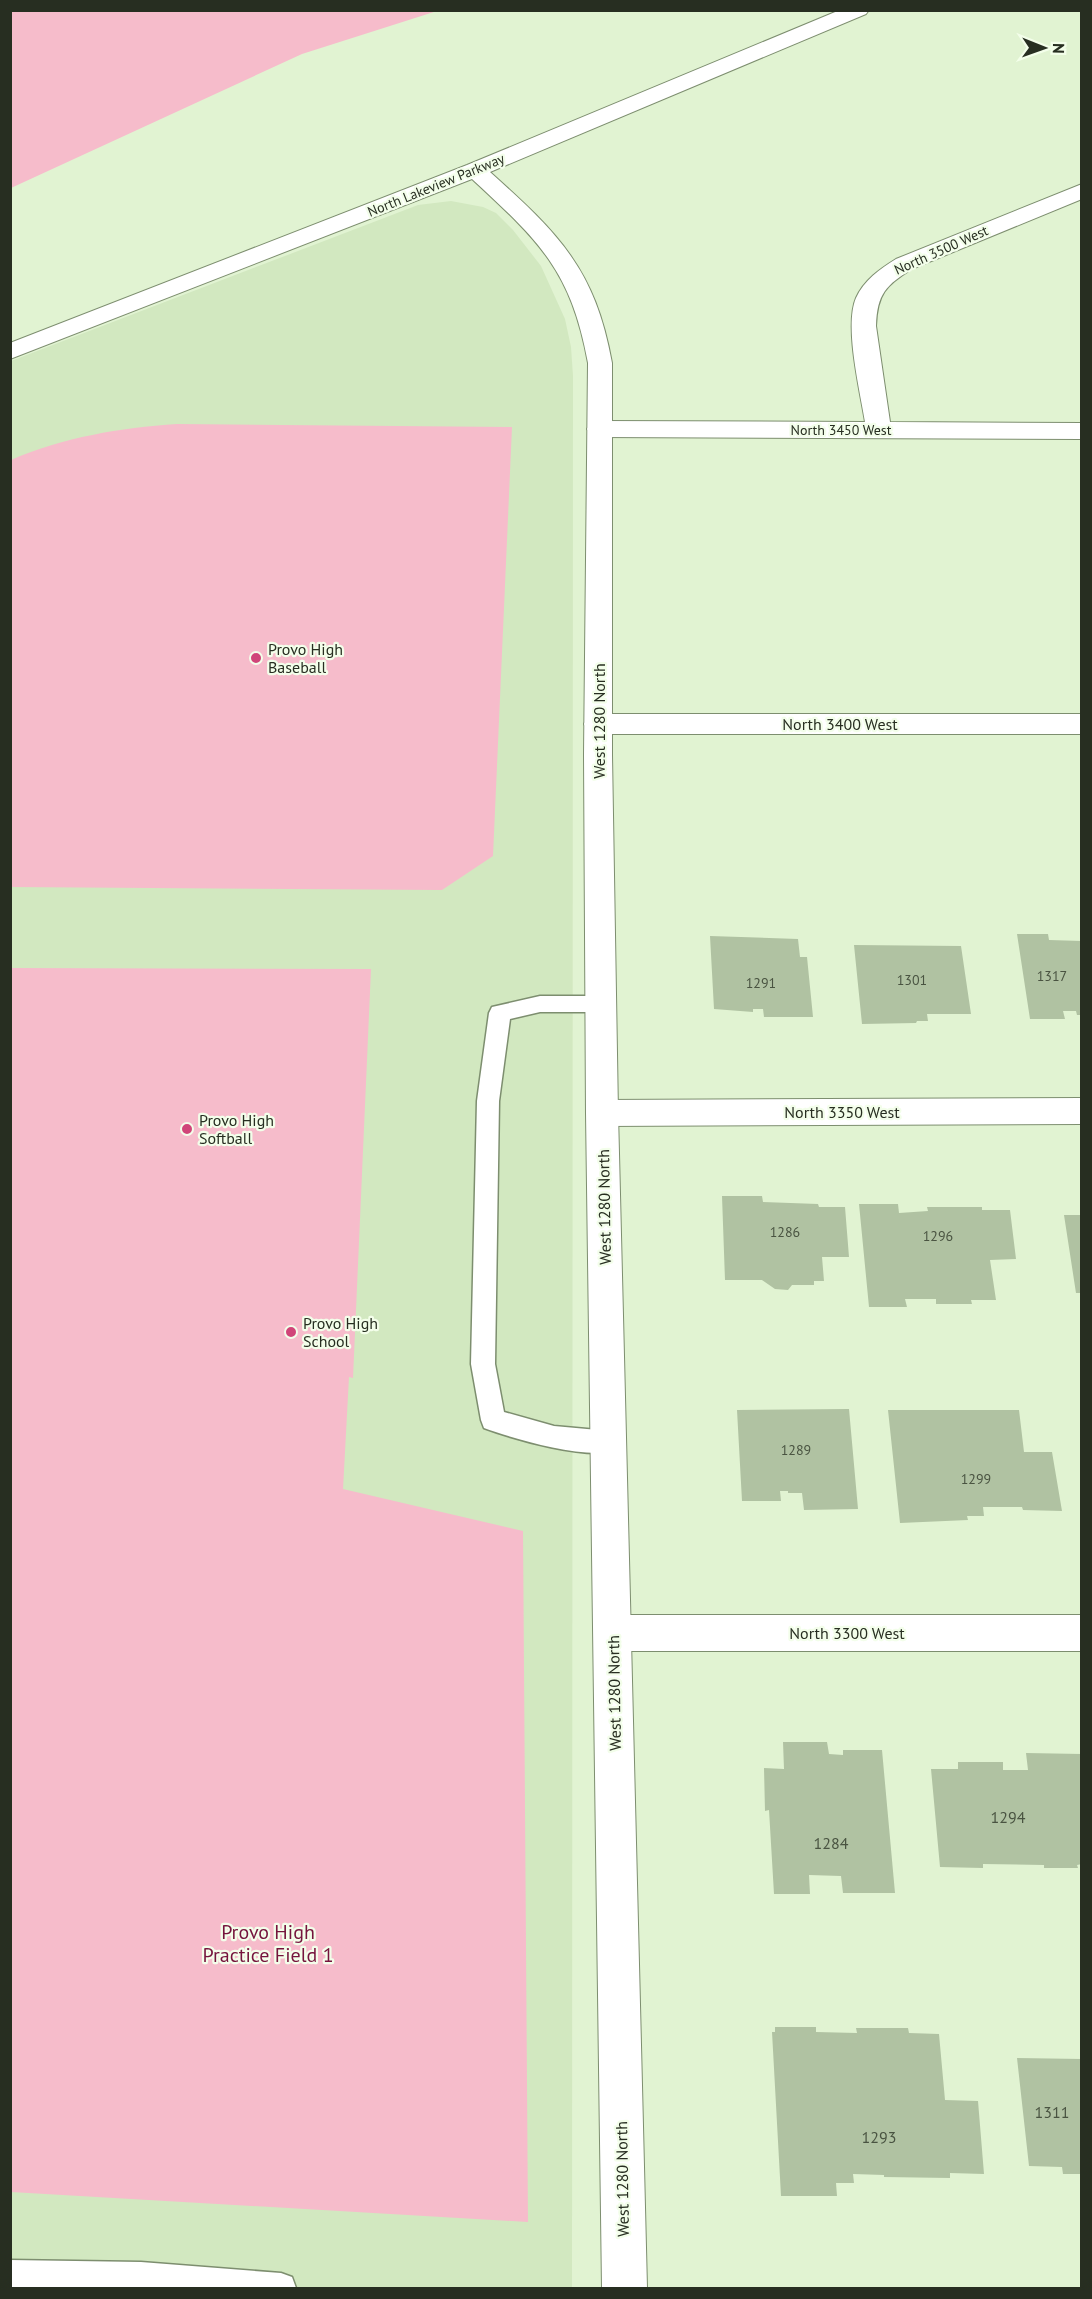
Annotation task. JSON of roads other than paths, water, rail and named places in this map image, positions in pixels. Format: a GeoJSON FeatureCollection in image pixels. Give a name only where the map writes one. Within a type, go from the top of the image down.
{"type":"FeatureCollection","features":[{"type":"Feature","properties":{"kind":"street","name":"North Lakeview Parkway"},"geometry":{"type":"LineString","coordinates":[[10,352],[476,170],[859,10]]}},
{"type":"Feature","properties":{"kind":"street","name":"West 1280 North"},"geometry":{"type":"LineString","coordinates":[[476,170],[532,220],[551,241],[580,287],[590,311],[597,337],[600,363],[598,724],[602,1113],[624,2289]]}},
{"type":"Feature","properties":{"kind":"street","name":"North 3500 West"},"geometry":{"type":"LineString","coordinates":[[879,431],[864,322],[866,302],[880,280],[904,264],[1082,191]]}},
{"type":"Feature","properties":{"kind":"street","name":"North 3450 West"},"geometry":{"type":"LineString","coordinates":[[600,429],[1082,431]]}},
{"type":"Feature","properties":{"kind":"street","name":"North 3400 West"},"geometry":{"type":"LineString","coordinates":[[598,724],[1082,724]]}},
{"type":"Feature","properties":{"kind":"street","name":"North 3350 West"},"geometry":{"type":"LineString","coordinates":[[602,1113],[1082,1111]]}},
{"type":"Feature","properties":{"kind":"street","name":"North 3300 West"},"geometry":{"type":"LineString","coordinates":[[613,1633],[1082,1632]]}},
{"type":"Feature","properties":{"kind":"lane"},"geometry":{"type":"LineString","coordinates":[[601,1004],[540,1004],[500,1013],[488,1101],[483,1364],[493,1420],[554,1437],[609,1442]]}},
{"type":"Feature","properties":{"kind":"lane"},"geometry":{"type":"LineString","coordinates":[[10,2275],[141,2277],[281,2289]]}},
{"type":"Feature","properties":{"kind":"place","name":"Provo High Baseball"},"geometry":{"type":"Point","coordinates":[256,658]}},
{"type":"Feature","properties":{"kind":"place","name":"Provo High Softball"},"geometry":{"type":"Point","coordinates":[187,1129]}},
{"type":"Feature","properties":{"kind":"place","name":"Provo High School"},"geometry":{"type":"Point","coordinates":[291,1332]}},
{"type":"Feature","properties":{"kind":"park label","name":"Provo High Practice Field 1"},"geometry":{"type":"Point","coordinates":[268,1944]}}]}
